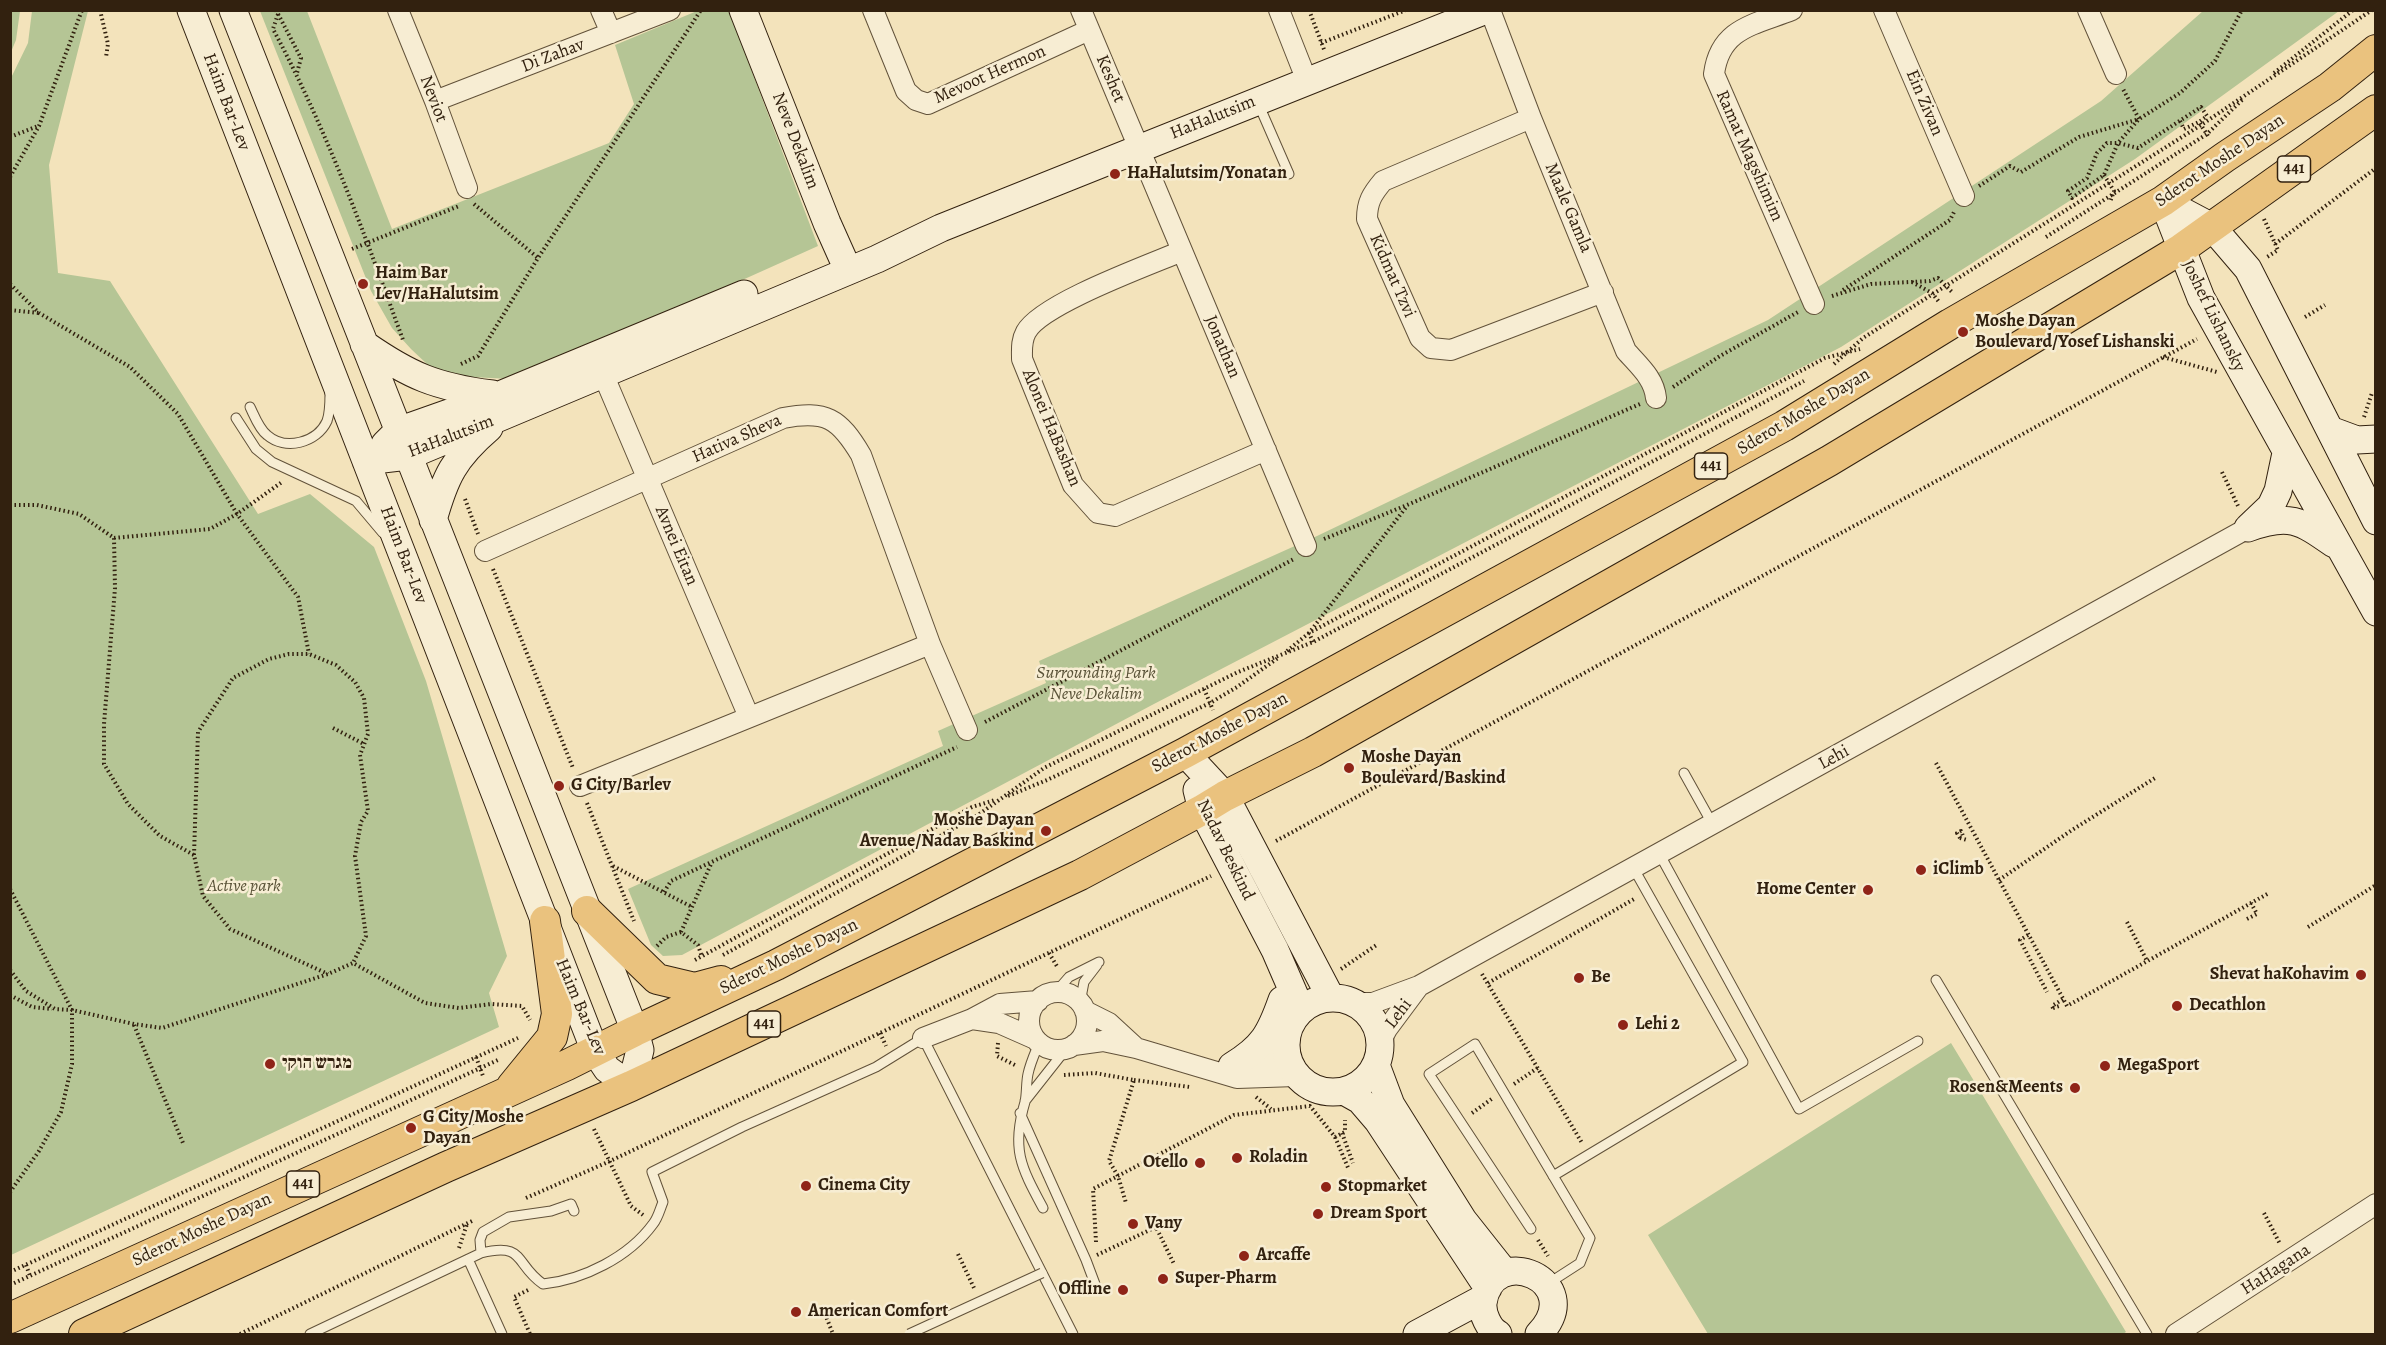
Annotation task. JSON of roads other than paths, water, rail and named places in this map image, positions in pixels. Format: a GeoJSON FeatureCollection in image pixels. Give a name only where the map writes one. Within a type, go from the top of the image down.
{"type":"FeatureCollection","features":[{"type":"Feature","properties":{"kind":"main road","name":"Sderot Moshe Dayan"},"geometry":{"type":"LineString","coordinates":[[10,1318],[595,1051],[776,965],[1185,753],[1784,426],[1950,324],[2163,201],[2224,157],[2330,87],[2376,50]]}},
{"type":"Feature","properties":{"kind":"main road","name":"441"},"geometry":{"type":"LineString","coordinates":[[84,1335],[631,1086],[1080,875],[1313,752],[1830,461],[2181,249],[2376,110]]}},
{"type":"Feature","properties":{"kind":"main road"},"geometry":{"type":"LineString","coordinates":[[587,911],[660,967],[695,988],[776,965]]}},
{"type":"Feature","properties":{"kind":"main road"},"geometry":{"type":"LineString","coordinates":[[509,1090],[552,1037],[546,1034],[557,1014],[545,921]]}},
{"type":"Feature","properties":{"kind":"street","name":"Haim Bar-Lev"},"geometry":{"type":"LineString","coordinates":[[191,10],[595,1051],[607,1069],[631,1086]]}},
{"type":"Feature","properties":{"kind":"street"},"geometry":{"type":"LineString","coordinates":[[233,10],[635,1031],[640,1050],[631,1086]]}},
{"type":"Feature","properties":{"kind":"street","name":"Neviot"},"geometry":{"type":"LineString","coordinates":[[398,10],[435,101],[469,195]]}},
{"type":"Feature","properties":{"kind":"street"},"geometry":{"type":"LineString","coordinates":[[601,10],[610,33]]}},
{"type":"Feature","properties":{"kind":"street","name":"Di Zahav"},"geometry":{"type":"LineString","coordinates":[[435,101],[670,10]]}},
{"type":"Feature","properties":{"kind":"street","name":"Neve Dekalim"},"geometry":{"type":"LineString","coordinates":[[743,10],[826,223],[845,263]]}},
{"type":"Feature","properties":{"kind":"street","name":"Mevoot Hermon"},"geometry":{"type":"LineString","coordinates":[[873,10],[906,91],[916,100],[928,104],[1089,30]]}},
{"type":"Feature","properties":{"kind":"street","name":"Keshet"},"geometry":{"type":"LineString","coordinates":[[1081,10],[1139,148]]}},
{"type":"Feature","properties":{"kind":"street"},"geometry":{"type":"LineString","coordinates":[[1279,10],[1307,81]]}},
{"type":"Feature","properties":{"kind":"street","name":"HaHalutsim"},"geometry":{"type":"LineString","coordinates":[[499,407],[603,374],[845,263],[941,228],[1486,10]]}},
{"type":"Feature","properties":{"kind":"street","name":"Maale Gamla"},"geometry":{"type":"LineString","coordinates":[[1490,10],[1531,118],[1626,351],[1650,377],[1656,392]]}},
{"type":"Feature","properties":{"kind":"street","name":"Ramat Magshimim"},"geometry":{"type":"LineString","coordinates":[[1792,10],[1738,31],[1724,42],[1716,57],[1714,74],[1814,304]]}},
{"type":"Feature","properties":{"kind":"street","name":"Ein Zivan"},"geometry":{"type":"LineString","coordinates":[[1884,10],[1964,196]]}},
{"type":"Feature","properties":{"kind":"street"},"geometry":{"type":"LineString","coordinates":[[2088,10],[2116,74]]}},
{"type":"Feature","properties":{"kind":"street","name":"Kidmat Tzvi"},"geometry":{"type":"LineString","coordinates":[[1531,118],[1383,181],[1367,204],[1366,219],[1420,338],[1431,348],[1451,350],[1603,292]]}},
{"type":"Feature","properties":{"kind":"street","name":"Jonathan"},"geometry":{"type":"LineString","coordinates":[[1139,148],[1305,543]]}},
{"type":"Feature","properties":{"kind":"street"},"geometry":{"type":"LineString","coordinates":[[2163,201],[2212,227],[2248,269],[2374,519]]}},
{"type":"Feature","properties":{"kind":"street","name":"Joshef Lishansky"},"geometry":{"type":"LineString","coordinates":[[2163,201],[2200,298],[2376,612]]}},
{"type":"Feature","properties":{"kind":"street","name":"Alonei HaBashan"},"geometry":{"type":"LineString","coordinates":[[1182,251],[1052,308],[1026,331],[1021,343],[1022,359],[1073,485],[1098,513],[1115,516],[1266,450]]}},
{"type":"Feature","properties":{"kind":"street","name":"HaHalutsim"},"geometry":{"type":"LineString","coordinates":[[366,461],[403,444],[499,407],[801,271],[845,263]]}},
{"type":"Feature","properties":{"kind":"street"},"geometry":{"type":"LineString","coordinates":[[364,344],[398,367],[423,379],[460,390],[499,407],[467,447],[443,484],[433,520]]}},
{"type":"Feature","properties":{"kind":"street","name":"Avnei Eitan"},"geometry":{"type":"LineString","coordinates":[[603,374],[749,717]]}},
{"type":"Feature","properties":{"kind":"street","name":"Hativa Sheva"},"geometry":{"type":"LineString","coordinates":[[485,551],[783,418],[807,413],[823,417],[839,424],[852,439],[861,455],[930,644],[965,725]]}},
{"type":"Feature","properties":{"kind":"street"},"geometry":{"type":"LineString","coordinates":[[2330,430],[2357,440],[2376,439]]}},
{"type":"Feature","properties":{"kind":"street"},"geometry":{"type":"LineString","coordinates":[[2248,528],[2271,506],[2278,491],[2286,453]]}},
{"type":"Feature","properties":{"kind":"street"},"geometry":{"type":"LineString","coordinates":[[2374,519],[2376,480]]}},
{"type":"Feature","properties":{"kind":"street"},"geometry":{"type":"LineString","coordinates":[[2248,528],[2271,520],[2292,520],[2312,528],[2339,548]]}},
{"type":"Feature","properties":{"kind":"street","name":"Lehi"},"geometry":{"type":"LineString","coordinates":[[1342,1000],[1373,1003],[1419,986],[2248,528]]}},
{"type":"Feature","properties":{"kind":"street"},"geometry":{"type":"LineString","coordinates":[[580,786],[930,644]]}},
{"type":"Feature","properties":{"kind":"street","name":"Nadav Beskind"},"geometry":{"type":"LineString","coordinates":[[1185,753],[1213,803],[1342,1000]]}},
{"type":"Feature","properties":{"kind":"street","name":"Nadav Beskind"},"geometry":{"type":"LineString","coordinates":[[1213,803],[1231,867],[1278,958],[1301,1010]]}},
{"type":"Feature","properties":{"kind":"street"},"geometry":{"type":"LineString","coordinates":[[1232,1066],[1262,1044],[1274,1024],[1284,994],[1278,958]]}},
{"type":"Feature","properties":{"kind":"street","name":"Lehi"},"geometry":{"type":"LineString","coordinates":[[1378,1053],[1387,1029],[1419,986]]}},
{"type":"Feature","properties":{"kind":"street"},"geometry":{"type":"LineString","coordinates":[[923,1038],[972,1019],[1000,1005],[1064,993],[1109,1023],[1136,1048]]}},
{"type":"Feature","properties":{"kind":"street"},"geometry":{"type":"LineString","coordinates":[[1036,1041],[1029,1018],[1032,1008],[1046,997]]}},
{"type":"Feature","properties":{"kind":"street"},"geometry":{"type":"LineString","coordinates":[[1288,1077],[1285,1048],[1287,1033],[1301,1010],[1316,1000],[1342,1000],[1361,1006],[1372,1018],[1379,1033],[1378,1053],[1391,1105],[1470,1229],[1492,1286],[1483,1307],[1492,1333]]}},
{"type":"Feature","properties":{"kind":"street"},"geometry":{"type":"LineString","coordinates":[[1070,1047],[1085,1030],[1083,1007]]}},
{"type":"Feature","properties":{"kind":"street"},"geometry":{"type":"LineString","coordinates":[[972,1019],[999,1023],[1056,1050],[1102,1041],[1136,1048],[1207,1071],[1237,1078],[1288,1077],[1322,1092],[1339,1103],[1360,1100],[1492,1286]]}},
{"type":"Feature","properties":{"kind":"street"},"geometry":{"type":"LineString","coordinates":[[1188,1063],[1232,1066],[1262,1065],[1274,1061],[1285,1048]]}},
{"type":"Feature","properties":{"kind":"street"},"geometry":{"type":"LineString","coordinates":[[1339,1103],[1367,1078],[1378,1053]]}},
{"type":"Feature","properties":{"kind":"street","name":"HaHagana"},"geometry":{"type":"LineString","coordinates":[[2176,1335],[2376,1204]]}},
{"type":"Feature","properties":{"kind":"street"},"geometry":{"type":"LineString","coordinates":[[1417,1335],[1517,1270],[1553,1280],[1554,1306],[1551,1318],[1539,1335]]}},
{"type":"Feature","properties":{"kind":"lane"},"geometry":{"type":"LineString","coordinates":[[1258,100],[1289,174]]}},
{"type":"Feature","properties":{"kind":"lane"},"geometry":{"type":"LineString","coordinates":[[250,407],[265,434],[280,444],[302,442],[317,434],[327,420],[330,393],[311,321]]}},
{"type":"Feature","properties":{"kind":"lane"},"geometry":{"type":"LineString","coordinates":[[236,418],[256,449],[272,462],[356,501],[386,536],[410,575]]}},
{"type":"Feature","properties":{"kind":"lane"},"geometry":{"type":"LineString","coordinates":[[1684,773],[1713,825]]}},
{"type":"Feature","properties":{"kind":"lane"},"geometry":{"type":"LineString","coordinates":[[1659,855],[1799,1109],[1918,1041]]}},
{"type":"Feature","properties":{"kind":"lane"},"geometry":{"type":"LineString","coordinates":[[1553,1176],[1743,1062],[1634,869]]}},
{"type":"Feature","properties":{"kind":"lane"},"geometry":{"type":"LineString","coordinates":[[1046,997],[1069,977],[1099,962],[1084,982],[1083,1007]]}},
{"type":"Feature","properties":{"kind":"lane"},"geometry":{"type":"LineString","coordinates":[[1936,980],[2147,1335]]}},
{"type":"Feature","properties":{"kind":"lane"},"geometry":{"type":"LineString","coordinates":[[310,1335],[481,1253],[500,1248],[512,1251],[534,1278],[543,1284],[560,1283],[583,1275],[628,1250],[654,1222],[663,1202],[652,1172],[742,1127],[876,1067],[923,1038],[1073,1335]]}},
{"type":"Feature","properties":{"kind":"lane"},"geometry":{"type":"LineString","coordinates":[[1036,1041],[1028,1072],[1025,1101],[1020,1113],[1017,1147],[1025,1174],[1043,1208]]}},
{"type":"Feature","properties":{"kind":"lane"},"geometry":{"type":"LineString","coordinates":[[1531,1229],[1429,1074],[1475,1044],[1590,1238],[1580,1263],[1553,1280]]}},
{"type":"Feature","properties":{"kind":"lane"},"geometry":{"type":"LineString","coordinates":[[1025,1101],[1070,1047]]}},
{"type":"Feature","properties":{"kind":"lane"},"geometry":{"type":"LineString","coordinates":[[1020,1113],[1095,1284]]}},
{"type":"Feature","properties":{"kind":"lane"},"geometry":{"type":"LineString","coordinates":[[481,1253],[480,1240],[483,1232],[509,1217],[551,1211],[571,1204],[574,1211]]}},
{"type":"Feature","properties":{"kind":"lane"},"geometry":{"type":"LineString","coordinates":[[468,1259],[502,1335]]}},
{"type":"Feature","properties":{"kind":"lane"},"geometry":{"type":"LineString","coordinates":[[909,1335],[1042,1273]]}},
{"type":"Feature","properties":{"kind":"place","name":"HaHalutsim/Yonatan"},"geometry":{"type":"Point","coordinates":[1115,174]}},
{"type":"Feature","properties":{"kind":"place","name":"Haim Bar Lev/HaHalutsim"},"geometry":{"type":"Point","coordinates":[363,284]}},
{"type":"Feature","properties":{"kind":"place","name":"Moshe Dayan Boulevard/Yosef Lishanski"},"geometry":{"type":"Point","coordinates":[1963,332]}},
{"type":"Feature","properties":{"kind":"place","name":"Moshe Dayan Boulevard/Baskind"},"geometry":{"type":"Point","coordinates":[1349,768]}},
{"type":"Feature","properties":{"kind":"place","name":"G City/Barlev"},"geometry":{"type":"Point","coordinates":[559,786]}},
{"type":"Feature","properties":{"kind":"place","name":"Moshe Dayan Avenue/Nadav Baskind"},"geometry":{"type":"Point","coordinates":[1046,831]}},
{"type":"Feature","properties":{"kind":"place","name":"iClimb"},"geometry":{"type":"Point","coordinates":[1921,870]}},
{"type":"Feature","properties":{"kind":"place","name":"Home Center"},"geometry":{"type":"Point","coordinates":[1868,890]}},
{"type":"Feature","properties":{"kind":"place","name":"Shevat haKohavim"},"geometry":{"type":"Point","coordinates":[2361,975]}},
{"type":"Feature","properties":{"kind":"place","name":"Be"},"geometry":{"type":"Point","coordinates":[1579,978]}},
{"type":"Feature","properties":{"kind":"place","name":"Decathlon"},"geometry":{"type":"Point","coordinates":[2177,1006]}},
{"type":"Feature","properties":{"kind":"place","name":"Lehi 2"},"geometry":{"type":"Point","coordinates":[1623,1025]}},
{"type":"Feature","properties":{"kind":"place","name":"מגרש הוקי"},"geometry":{"type":"Point","coordinates":[270,1064]}},
{"type":"Feature","properties":{"kind":"place","name":"MegaSport"},"geometry":{"type":"Point","coordinates":[2105,1066]}},
{"type":"Feature","properties":{"kind":"place","name":"Rosen&Meents"},"geometry":{"type":"Point","coordinates":[2075,1088]}},
{"type":"Feature","properties":{"kind":"place","name":"G City/Moshe Dayan"},"geometry":{"type":"Point","coordinates":[411,1128]}},
{"type":"Feature","properties":{"kind":"place","name":"Roladin"},"geometry":{"type":"Point","coordinates":[1237,1158]}},
{"type":"Feature","properties":{"kind":"place","name":"Otello"},"geometry":{"type":"Point","coordinates":[1200,1163]}},
{"type":"Feature","properties":{"kind":"place","name":"Cinema City"},"geometry":{"type":"Point","coordinates":[806,1186]}},
{"type":"Feature","properties":{"kind":"place","name":"Stopmarket"},"geometry":{"type":"Point","coordinates":[1326,1187]}},
{"type":"Feature","properties":{"kind":"place","name":"Dream Sport"},"geometry":{"type":"Point","coordinates":[1318,1214]}},
{"type":"Feature","properties":{"kind":"place","name":"Vany"},"geometry":{"type":"Point","coordinates":[1133,1224]}},
{"type":"Feature","properties":{"kind":"place","name":"Arcaffe"},"geometry":{"type":"Point","coordinates":[1244,1256]}},
{"type":"Feature","properties":{"kind":"place","name":"Super-Pharm"},"geometry":{"type":"Point","coordinates":[1163,1279]}},
{"type":"Feature","properties":{"kind":"place","name":"Offline"},"geometry":{"type":"Point","coordinates":[1123,1290]}},
{"type":"Feature","properties":{"kind":"place","name":"American Comfort"},"geometry":{"type":"Point","coordinates":[796,1312]}},
{"type":"Feature","properties":{"kind":"park label","name":"Surrounding Park Neve Dekalim"},"geometry":{"type":"Point","coordinates":[1096,684]}},
{"type":"Feature","properties":{"kind":"park label","name":"Active park"},"geometry":{"type":"Point","coordinates":[244,887]}}]}
